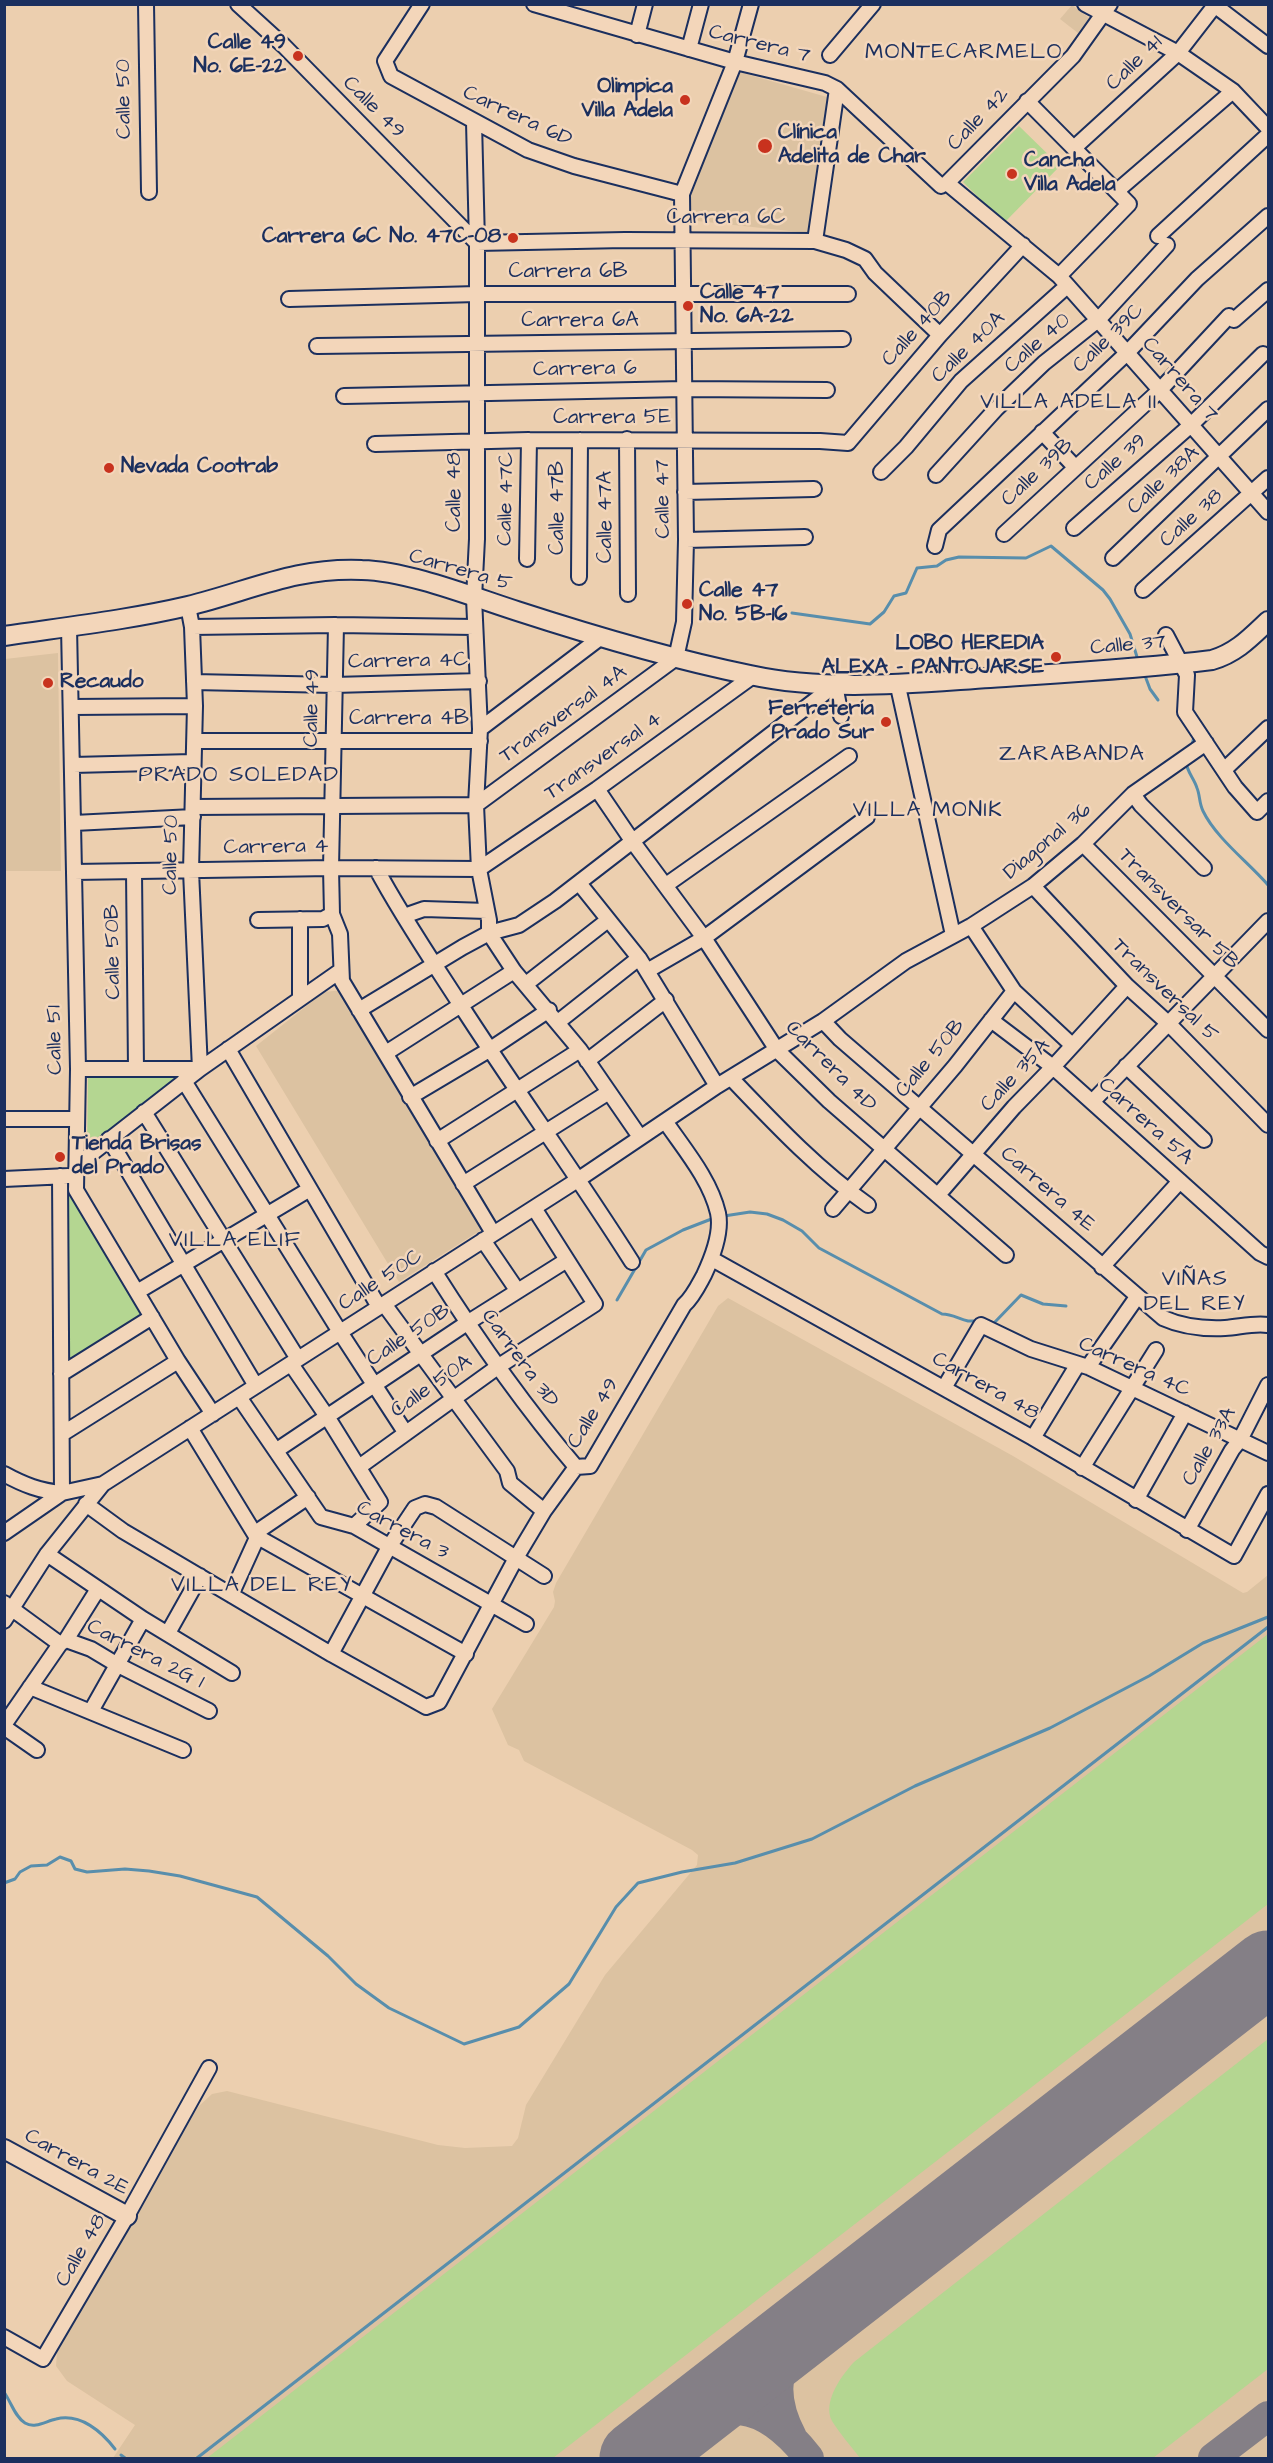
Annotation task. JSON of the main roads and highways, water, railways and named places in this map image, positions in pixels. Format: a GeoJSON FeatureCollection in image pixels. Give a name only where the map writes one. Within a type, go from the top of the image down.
{"type":"FeatureCollection","features":[{"type":"Feature","properties":{"kind":"main road","name":"Carrera 5"},"geometry":{"type":"LineString","coordinates":[[4,636],[188,606],[276,578],[324,570],[365,570],[406,577],[600,638],[676,658],[753,676],[835,685]]}},
{"type":"Feature","properties":{"kind":"main road","name":"Calle 37"},"geometry":{"type":"LineString","coordinates":[[835,685],[1070,673],[1182,664],[1226,656],[1239,649],[1269,621]]}},
{"type":"Feature","properties":{"kind":"main road","name":"Carrera 2E"},"geometry":{"type":"LineString","coordinates":[[4,2149],[127,2216]]}},
{"type":"Feature","properties":{"kind":"waterway"},"geometry":{"type":"LineString","coordinates":[[792,613],[870,624],[884,612],[894,596],[906,593],[917,568],[937,566],[946,560],[959,557],[1026,558],[1051,546],[1103,590],[1110,599],[1130,634],[1137,657]]}},
{"type":"Feature","properties":{"kind":"waterway"},"geometry":{"type":"LineString","coordinates":[[1144,673],[1150,689],[1158,700]]}},
{"type":"Feature","properties":{"kind":"waterway"},"geometry":{"type":"LineString","coordinates":[[1191,748],[1195,734]]}},
{"type":"Feature","properties":{"kind":"waterway"},"geometry":{"type":"LineString","coordinates":[[1186,762],[1196,784],[1202,808],[1209,821],[1224,840],[1268,885]]}},
{"type":"Feature","properties":{"kind":"waterway"},"geometry":{"type":"LineString","coordinates":[[724,1216],[750,1212],[767,1214],[783,1220],[802,1231],[819,1248],[942,1314],[968,1321],[983,1320],[994,1323],[1021,1295],[1043,1304],[1066,1306]]}},
{"type":"Feature","properties":{"kind":"waterway"},"geometry":{"type":"LineString","coordinates":[[617,1300],[646,1250],[683,1230],[714,1218]]}},
{"type":"Feature","properties":{"kind":"waterway"},"geometry":{"type":"LineString","coordinates":[[4,1883],[15,1879],[20,1872],[31,1866],[47,1865],[60,1857],[71,1861],[75,1869],[87,1872],[125,1869],[149,1871],[180,1876],[257,1897],[328,1956],[356,1984],[389,2008],[464,2044],[519,2027],[569,1984],[616,1907],[638,1883],[682,1872],[735,1863],[812,1839],[915,1786],[1050,1728],[1149,1676],[1203,1643],[1268,1617]]}},
{"type":"Feature","properties":{"kind":"waterway"},"geometry":{"type":"LineString","coordinates":[[197,2458],[1268,1627]]}},
{"type":"Feature","properties":{"kind":"waterway"},"geometry":{"type":"LineString","coordinates":[[4,2392],[16,2413],[25,2423],[37,2425],[65,2418],[82,2421],[97,2430],[115,2449]]}},
{"type":"Feature","properties":{"kind":"waterway"},"geometry":{"type":"LineString","coordinates":[[121,2455],[125,2458]]}},
{"type":"Feature","properties":{"kind":"place","name":"Calle 49 No. 6E-22"},"geometry":{"type":"Point","coordinates":[298,56]}},
{"type":"Feature","properties":{"kind":"place","name":"Olimpica Villa Adela"},"geometry":{"type":"Point","coordinates":[685,100]}},
{"type":"Feature","properties":{"kind":"place","name":"Clínica Adelita de Char"},"geometry":{"type":"Point","coordinates":[765,146]}},
{"type":"Feature","properties":{"kind":"place","name":"Cancha Villa Adela"},"geometry":{"type":"Point","coordinates":[1012,174]}},
{"type":"Feature","properties":{"kind":"place","name":"Carrera 6C No. 47C-08"},"geometry":{"type":"Point","coordinates":[513,238]}},
{"type":"Feature","properties":{"kind":"place","name":"Calle 47 No. 6A-22"},"geometry":{"type":"Point","coordinates":[688,306]}},
{"type":"Feature","properties":{"kind":"place","name":"Nevada Cootrab"},"geometry":{"type":"Point","coordinates":[109,468]}},
{"type":"Feature","properties":{"kind":"place","name":"Calle 47 No. 5B-16"},"geometry":{"type":"Point","coordinates":[687,604]}},
{"type":"Feature","properties":{"kind":"place","name":"LOBO HEREDIA ALEXA - PANTOJARSE"},"geometry":{"type":"Point","coordinates":[1056,657]}},
{"type":"Feature","properties":{"kind":"place","name":"Recaudo"},"geometry":{"type":"Point","coordinates":[48,683]}},
{"type":"Feature","properties":{"kind":"place","name":"Ferretería Prado Sur"},"geometry":{"type":"Point","coordinates":[886,722]}},
{"type":"Feature","properties":{"kind":"place","name":"Tienda Brisas del Prado"},"geometry":{"type":"Point","coordinates":[60,1157]}},
{"type":"Feature","properties":{"kind":"district","name":"MONTECARMELO"},"geometry":{"type":"Point","coordinates":[964,53]}},
{"type":"Feature","properties":{"kind":"district","name":"VILLA ADELA II"},"geometry":{"type":"Point","coordinates":[1069,403]}},
{"type":"Feature","properties":{"kind":"district","name":"ZARABANDA"},"geometry":{"type":"Point","coordinates":[1072,755]}},
{"type":"Feature","properties":{"kind":"district","name":"PRADO SOLEDAD"},"geometry":{"type":"Point","coordinates":[239,776]}},
{"type":"Feature","properties":{"kind":"district","name":"VILLA MONIK"},"geometry":{"type":"Point","coordinates":[928,811]}},
{"type":"Feature","properties":{"kind":"district","name":"VILLA ELIF"},"geometry":{"type":"Point","coordinates":[235,1241]}},
{"type":"Feature","properties":{"kind":"district","name":"VIÑAS DEL REY"},"geometry":{"type":"Point","coordinates":[1195,1292]}},
{"type":"Feature","properties":{"kind":"district","name":"VILLA DEL REY"},"geometry":{"type":"Point","coordinates":[262,1586]}}]}
